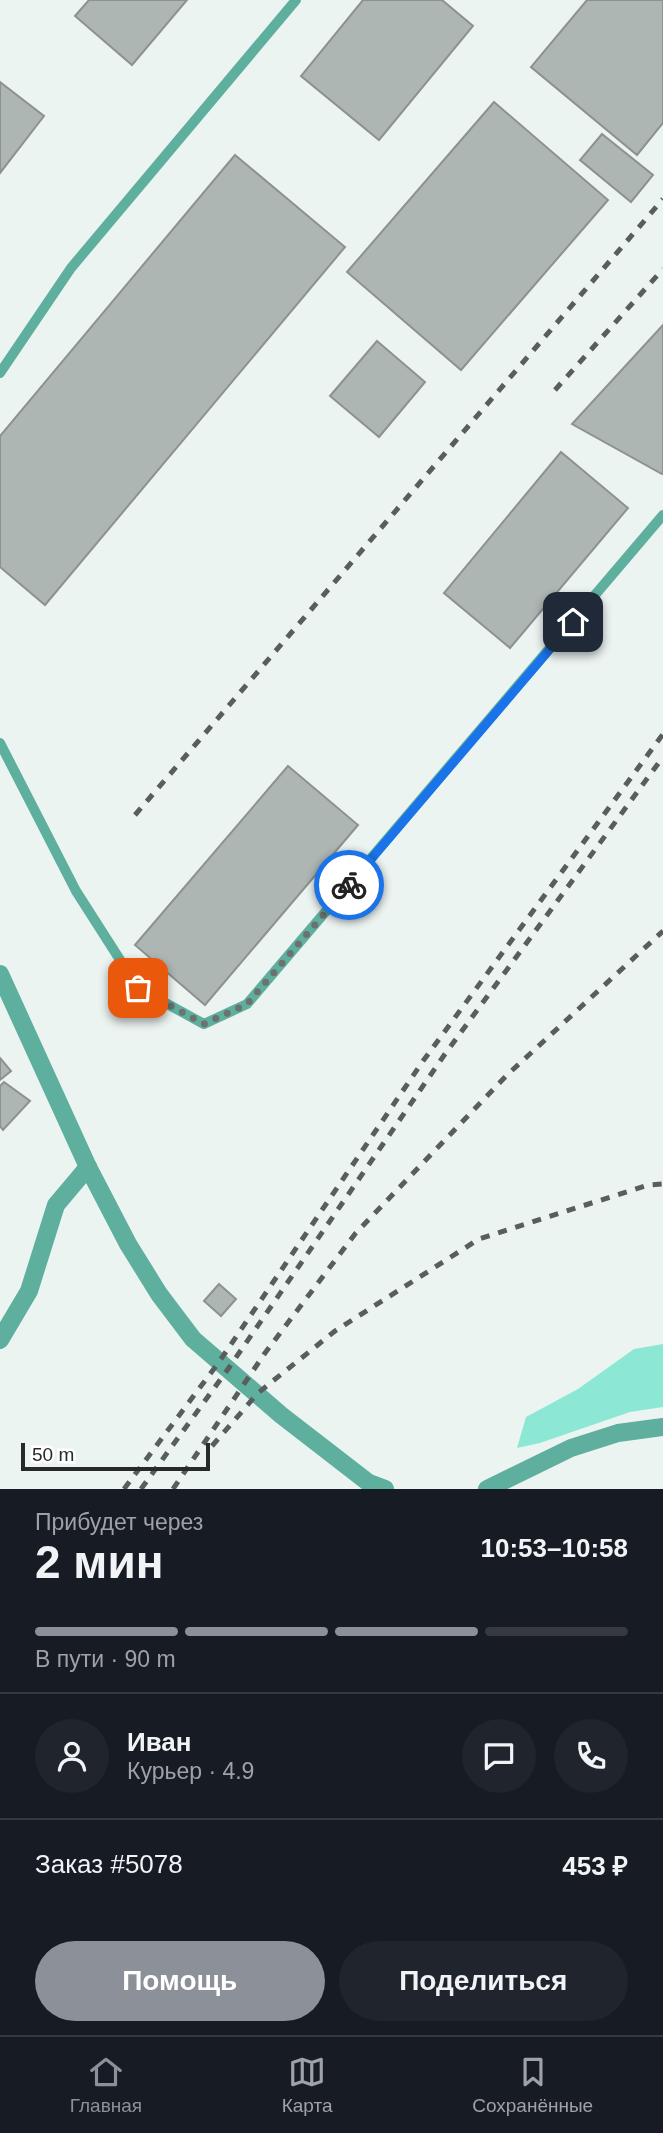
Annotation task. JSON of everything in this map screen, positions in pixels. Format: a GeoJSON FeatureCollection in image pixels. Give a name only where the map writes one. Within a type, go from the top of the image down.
{"type":"FeatureCollection","features":[{"type":"Feature","properties":{"kind":"street"},"geometry":{"type":"LineString","coordinates":[[0,974],[88,1167],[128,1244],[159,1294],[193,1339],[281,1415],[369,1483],[384,1489]]}},
{"type":"Feature","properties":{"kind":"street"},"geometry":{"type":"LineString","coordinates":[[0,1340],[29,1291],[56,1205],[88,1167]]}},
{"type":"Feature","properties":{"kind":"street"},"geometry":{"type":"LineString","coordinates":[[487,1489],[571,1448],[618,1433],[663,1427]]}},
{"type":"Feature","properties":{"kind":"lane"},"geometry":{"type":"LineString","coordinates":[[0,373],[71,268],[296,0]]}},
{"type":"Feature","properties":{"kind":"lane"},"geometry":{"type":"LineString","coordinates":[[0,743],[76,891],[138,988],[204,1024],[247,1004],[663,515]]}},
{"type":"Feature","properties":{"kind":"green space"},"geometry":{"type":"Polygon","coordinates":[[[663,1344],[663,1407],[630,1412],[540,1443],[517,1448],[526,1417],[578,1389],[634,1349],[663,1344]]]}},
{"type":"Feature","properties":{"kind":"building"},"geometry":{"type":"Polygon","coordinates":[[[89,0],[187,0],[132,65],[75,16],[89,0]]]}},
{"type":"Feature","properties":{"kind":"building"},"geometry":{"type":"Polygon","coordinates":[[[363,0],[442,0],[473,26],[379,140],[301,76],[363,0]]]}},
{"type":"Feature","properties":{"kind":"building"},"geometry":{"type":"Polygon","coordinates":[[[587,0],[663,0],[663,123],[637,155],[531,67],[587,0]]]}},
{"type":"Feature","properties":{"kind":"building"},"geometry":{"type":"Polygon","coordinates":[[[0,82],[44,116],[0,173],[0,82]]]}},
{"type":"Feature","properties":{"kind":"building"},"geometry":{"type":"Polygon","coordinates":[[[494,102],[608,200],[461,370],[347,272],[494,102]]]}},
{"type":"Feature","properties":{"kind":"building"},"geometry":{"type":"Polygon","coordinates":[[[602,134],[653,175],[631,202],[580,160],[602,134]]]}},
{"type":"Feature","properties":{"kind":"building"},"geometry":{"type":"Polygon","coordinates":[[[235,155],[345,247],[45,605],[0,567],[0,436],[235,155]]]}},
{"type":"Feature","properties":{"kind":"building"},"geometry":{"type":"Polygon","coordinates":[[[663,325],[663,473],[662,474],[572,424],[663,325]]]}},
{"type":"Feature","properties":{"kind":"building"},"geometry":{"type":"Polygon","coordinates":[[[377,341],[425,382],[379,437],[330,396],[377,341]]]}},
{"type":"Feature","properties":{"kind":"building"},"geometry":{"type":"Polygon","coordinates":[[[561,452],[628,508],[510,648],[444,593],[561,452]]]}},
{"type":"Feature","properties":{"kind":"building"},"geometry":{"type":"Polygon","coordinates":[[[288,766],[358,825],[205,1005],[135,945],[288,766]]]}},
{"type":"Feature","properties":{"kind":"building"},"geometry":{"type":"Polygon","coordinates":[[[0,1058],[11,1071],[0,1080],[0,1058]]]}},
{"type":"Feature","properties":{"kind":"building"},"geometry":{"type":"Polygon","coordinates":[[[4,1082],[30,1101],[3,1130],[0,1126],[0,1086],[4,1082]]]}},
{"type":"Feature","properties":{"kind":"building"},"geometry":{"type":"Polygon","coordinates":[[[219,1284],[236,1299],[221,1316],[204,1301],[219,1284]]]}},
{"type":"Feature","properties":{"kind":"railway"},"geometry":{"type":"LineString","coordinates":[[135,815],[663,199]]}},
{"type":"Feature","properties":{"kind":"railway"},"geometry":{"type":"LineString","coordinates":[[555,390],[663,269]]}},
{"type":"Feature","properties":{"kind":"railway"},"geometry":{"type":"LineString","coordinates":[[124,1489],[219,1362],[423,1061],[663,734]]}},
{"type":"Feature","properties":{"kind":"railway"},"geometry":{"type":"LineString","coordinates":[[141,1489],[228,1369],[445,1054],[663,757]]}},
{"type":"Feature","properties":{"kind":"railway"},"geometry":{"type":"LineString","coordinates":[[173,1489],[265,1353],[355,1234],[506,1076],[663,931]]}},
{"type":"Feature","properties":{"kind":"railway"},"geometry":{"type":"LineString","coordinates":[[212,1446],[258,1393],[335,1331],[479,1239],[648,1185],[663,1184]]}},
{"type":"Feature","properties":{"kind":"way so far"},"geometry":{"type":"LineString","coordinates":[[138,988],[204,1024],[247,1004],[349,885]]}},
{"type":"Feature","properties":{"kind":"route"},"geometry":{"type":"LineString","coordinates":[[349,885],[573,622]]}}]}
